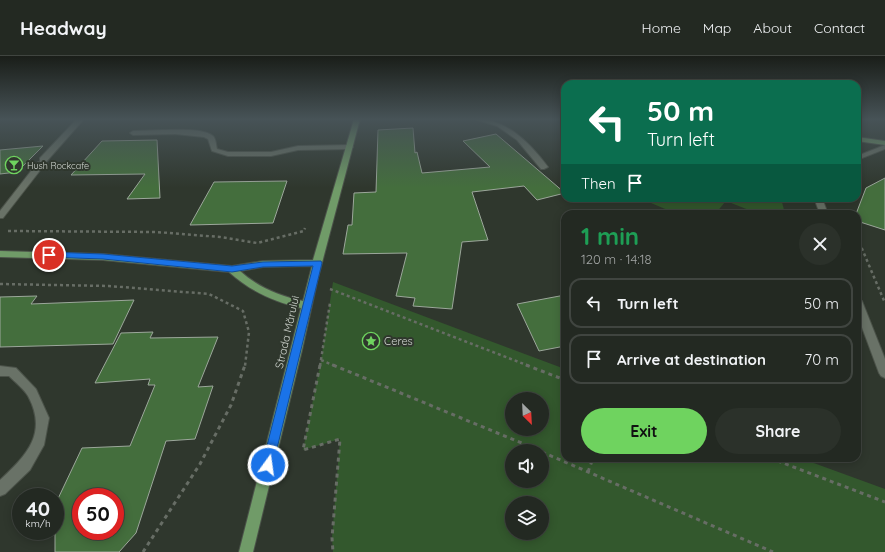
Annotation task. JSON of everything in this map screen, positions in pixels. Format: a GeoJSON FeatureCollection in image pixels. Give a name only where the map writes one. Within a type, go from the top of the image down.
{"type":"FeatureCollection","features":[{"type":"Feature","properties":{"kind":"main road","name":"Strada Mărului"},"geometry":{"type":"LineString","coordinates":[[246,552],[297,350],[313,278],[351,142]]}},
{"type":"Feature","properties":{"kind":"main road"},"geometry":{"type":"LineString","coordinates":[[0,254],[103,257],[232,269],[263,264],[318,263]]}},
{"type":"Feature","properties":{"kind":"main road"},"geometry":{"type":"LineString","coordinates":[[232,269],[242,279],[271,297],[307,305]]}},
{"type":"Feature","properties":{"kind":"street"},"geometry":{"type":"LineString","coordinates":[[0,216],[61,142]]}},
{"type":"Feature","properties":{"kind":"street"},"geometry":{"type":"LineString","coordinates":[[213,142],[214,150],[228,154],[271,154],[298,148],[350,147]]}},
{"type":"Feature","properties":{"kind":"street"},"geometry":{"type":"LineString","coordinates":[[521,142],[544,167]]}},
{"type":"Feature","properties":{"kind":"street"},"geometry":{"type":"LineString","coordinates":[[861,156],[885,147]]}},
{"type":"Feature","properties":{"kind":"street"},"geometry":{"type":"LineString","coordinates":[[32,164],[44,162]]}},
{"type":"Feature","properties":{"kind":"street"},"geometry":{"type":"LineString","coordinates":[[861,311],[885,373]]}},
{"type":"Feature","properties":{"kind":"street"},"geometry":{"type":"LineString","coordinates":[[0,371],[12,371],[32,392],[43,418],[40,441],[25,466],[0,489]]}},
{"type":"Feature","properties":{"kind":"path"},"geometry":{"type":"LineString","coordinates":[[8,231],[156,232],[220,237],[257,243],[304,231],[306,224]]}},
{"type":"Feature","properties":{"kind":"path"},"geometry":{"type":"LineString","coordinates":[[861,246],[885,303]]}},
{"type":"Feature","properties":{"kind":"path"},"geometry":{"type":"LineString","coordinates":[[313,278],[332,290],[561,378]]}},
{"type":"Feature","properties":{"kind":"path"},"geometry":{"type":"LineString","coordinates":[[0,284],[109,286],[209,294],[243,311],[249,332],[245,368],[232,405],[200,464],[143,552]]}},
{"type":"Feature","properties":{"kind":"path"},"geometry":{"type":"LineString","coordinates":[[333,286],[321,360],[303,450],[340,439],[332,538],[333,552]]}},
{"type":"Feature","properties":{"kind":"path"},"geometry":{"type":"LineString","coordinates":[[321,360],[524,444]]}},
{"type":"Feature","properties":{"kind":"path"},"geometry":{"type":"LineString","coordinates":[[549,455],[561,460]]}},
{"type":"Feature","properties":{"kind":"path"},"geometry":{"type":"LineString","coordinates":[[566,462],[773,552]]}},
{"type":"Feature","properties":{"kind":"path"},"geometry":{"type":"LineString","coordinates":[[588,472],[592,462]]}},
{"type":"Feature","properties":{"kind":"path"},"geometry":{"type":"LineString","coordinates":[[780,462],[885,502]]}},
{"type":"Feature","properties":{"kind":"green space"},"geometry":{"type":"Polygon","coordinates":[[[650,202],[725,202],[718,210],[668,210],[650,202]]]}},
{"type":"Feature","properties":{"kind":"green space"},"geometry":{"type":"Polygon","coordinates":[[[729,202],[782,202],[784,210],[749,210],[729,202]]]}},
{"type":"Feature","properties":{"kind":"green space"},"geometry":{"type":"Polygon","coordinates":[[[333,282],[561,368],[561,462],[811,462],[885,489],[885,552],[333,552],[332,538],[340,439],[303,450],[321,360],[333,282]]]}},
{"type":"Feature","properties":{"kind":"building"},"geometry":{"type":"Polygon","coordinates":[[[101,142],[157,142],[160,198],[127,199],[145,174],[71,175],[101,142]]]}},
{"type":"Feature","properties":{"kind":"building"},"geometry":{"type":"Polygon","coordinates":[[[378,142],[414,142],[415,153],[417,152],[422,173],[490,167],[464,142],[506,142],[561,190],[561,194],[537,200],[524,186],[472,192],[488,240],[462,242],[452,309],[413,306],[415,298],[396,296],[407,253],[343,254],[348,225],[352,225],[354,193],[376,192],[378,142]]]}},
{"type":"Feature","properties":{"kind":"building"},"geometry":{"type":"Polygon","coordinates":[[[43,146],[17,172],[0,174],[0,150],[43,146]]]}},
{"type":"Feature","properties":{"kind":"building"},"geometry":{"type":"Polygon","coordinates":[[[885,178],[885,230],[861,222],[861,210],[858,210],[866,188],[885,178]]]}},
{"type":"Feature","properties":{"kind":"building"},"geometry":{"type":"Polygon","coordinates":[[[287,181],[273,223],[190,225],[214,182],[287,181]]]}},
{"type":"Feature","properties":{"kind":"building"},"geometry":{"type":"Polygon","coordinates":[[[37,296],[31,304],[134,300],[113,344],[0,347],[0,297],[37,296]]]}},
{"type":"Feature","properties":{"kind":"building"},"geometry":{"type":"Polygon","coordinates":[[[561,296],[561,347],[539,351],[517,304],[561,296]]]}},
{"type":"Feature","properties":{"kind":"building"},"geometry":{"type":"Polygon","coordinates":[[[153,332],[150,338],[218,337],[198,387],[213,386],[195,439],[166,441],[136,533],[119,552],[55,552],[55,540],[64,540],[63,488],[82,448],[130,446],[155,385],[148,385],[150,379],[95,383],[121,333],[153,332]]]}},
{"type":"Feature","properties":{"kind":"place","name":"Hush Rockcafe"},"geometry":{"type":"Point","coordinates":[14,165]}},
{"type":"Feature","properties":{"kind":"place","name":"Ceres"},"geometry":{"type":"Point","coordinates":[371,341]}},
{"type":"Feature","properties":{"kind":"route"},"geometry":{"type":"LineString","coordinates":[[49,255],[159,261],[232,269],[263,264],[318,263],[313,278],[297,350],[268,465]]}}]}
